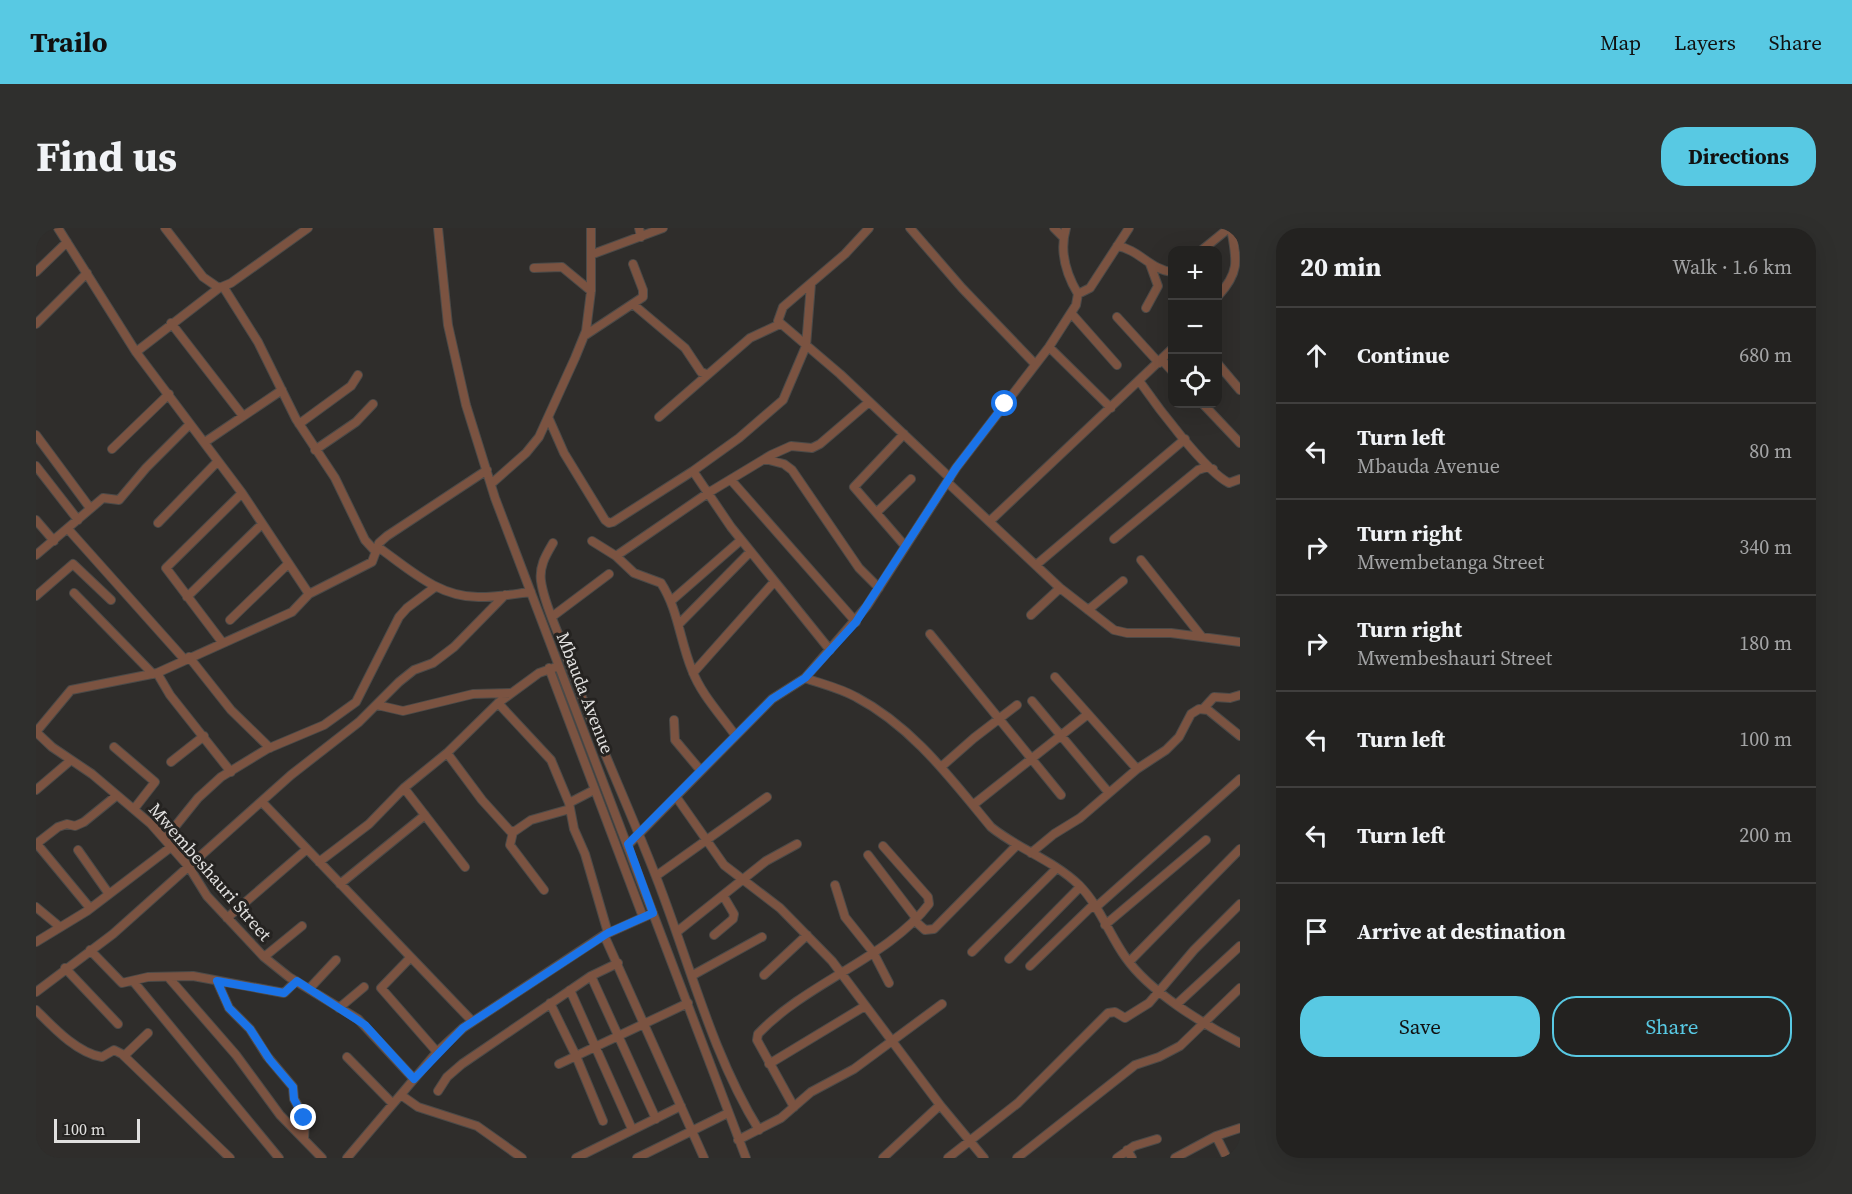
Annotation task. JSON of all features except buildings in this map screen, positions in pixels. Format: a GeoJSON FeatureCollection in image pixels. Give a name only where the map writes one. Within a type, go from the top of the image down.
{"type":"FeatureCollection","features":[{"type":"Feature","properties":{"kind":"street"},"geometry":{"type":"LineString","coordinates":[[58,228],[136,352],[242,493],[309,594]]}},
{"type":"Feature","properties":{"kind":"street"},"geometry":{"type":"LineString","coordinates":[[165,228],[203,278],[221,288],[258,342],[299,424],[335,478],[365,540],[435,587],[478,597],[531,592]]}},
{"type":"Feature","properties":{"kind":"street"},"geometry":{"type":"LineString","coordinates":[[136,352],[171,323],[308,228]]}},
{"type":"Feature","properties":{"kind":"street","name":"Mbauda Avenue"},"geometry":{"type":"LineString","coordinates":[[438,228],[448,325],[466,405],[491,484],[746,1158]]}},
{"type":"Feature","properties":{"kind":"street"},"geometry":{"type":"LineString","coordinates":[[491,484],[526,453],[549,419],[584,336],[591,291],[591,228]]}},
{"type":"Feature","properties":{"kind":"street"},"geometry":{"type":"LineString","coordinates":[[639,228],[641,237]]}},
{"type":"Feature","properties":{"kind":"street"},"geometry":{"type":"LineString","coordinates":[[592,254],[663,228]]}},
{"type":"Feature","properties":{"kind":"street"},"geometry":{"type":"LineString","coordinates":[[869,228],[811,284],[783,307],[777,318],[780,324],[870,402],[904,434],[957,491],[1060,588],[1088,610],[1120,632],[1202,637],[1240,642]]}},
{"type":"Feature","properties":{"kind":"street"},"geometry":{"type":"LineString","coordinates":[[910,228],[962,288],[1035,364]]}},
{"type":"Feature","properties":{"kind":"street"},"geometry":{"type":"LineString","coordinates":[[1054,228],[1064,237]]}},
{"type":"Feature","properties":{"kind":"street"},"geometry":{"type":"LineString","coordinates":[[1066,228],[1065,269],[1078,294]]}},
{"type":"Feature","properties":{"kind":"street"},"geometry":{"type":"LineString","coordinates":[[628,844],[772,699],[805,678],[856,622],[948,480],[1049,347],[1071,313],[1078,294],[1090,288],[1130,228]]}},
{"type":"Feature","properties":{"kind":"street"},"geometry":{"type":"LineString","coordinates":[[1207,246],[1230,228],[1239,271],[1222,292]]}},
{"type":"Feature","properties":{"kind":"street"},"geometry":{"type":"LineString","coordinates":[[36,272],[67,242]]}},
{"type":"Feature","properties":{"kind":"street"},"geometry":{"type":"LineString","coordinates":[[1117,246],[1126,248],[1161,271],[1168,271]]}},
{"type":"Feature","properties":{"kind":"street"},"geometry":{"type":"LineString","coordinates":[[584,336],[634,305],[644,293],[633,264]]}},
{"type":"Feature","properties":{"kind":"street"},"geometry":{"type":"LineString","coordinates":[[1146,308],[1158,286],[1150,264]]}},
{"type":"Feature","properties":{"kind":"street"},"geometry":{"type":"LineString","coordinates":[[534,268],[562,267],[591,291]]}},
{"type":"Feature","properties":{"kind":"street"},"geometry":{"type":"LineString","coordinates":[[36,324],[87,273]]}},
{"type":"Feature","properties":{"kind":"street"},"geometry":{"type":"LineString","coordinates":[[549,419],[564,453],[604,520],[609,523],[693,471],[739,438],[783,400],[806,346],[811,284]]}},
{"type":"Feature","properties":{"kind":"street"},"geometry":{"type":"LineString","coordinates":[[634,305],[676,339],[701,372],[706,374]]}},
{"type":"Feature","properties":{"kind":"street"},"geometry":{"type":"LineString","coordinates":[[1071,313],[1117,365]]}},
{"type":"Feature","properties":{"kind":"street"},"geometry":{"type":"LineString","coordinates":[[1117,317],[1168,367]]}},
{"type":"Feature","properties":{"kind":"street"},"geometry":{"type":"LineString","coordinates":[[171,323],[243,416]]}},
{"type":"Feature","properties":{"kind":"street"},"geometry":{"type":"LineString","coordinates":[[659,417],[750,338],[780,324]]}},
{"type":"Feature","properties":{"kind":"street"},"geometry":{"type":"LineString","coordinates":[[1049,347],[1112,408]]}},
{"type":"Feature","properties":{"kind":"street"},"geometry":{"type":"LineString","coordinates":[[990,521],[1168,354]]}},
{"type":"Feature","properties":{"kind":"street"},"geometry":{"type":"LineString","coordinates":[[1222,369],[1240,390]]}},
{"type":"Feature","properties":{"kind":"street"},"geometry":{"type":"LineString","coordinates":[[299,424],[351,386],[358,375]]}},
{"type":"Feature","properties":{"kind":"street"},"geometry":{"type":"LineString","coordinates":[[1140,382],[1185,439],[1227,483],[1240,479]]}},
{"type":"Feature","properties":{"kind":"street"},"geometry":{"type":"LineString","coordinates":[[205,442],[282,390]]}},
{"type":"Feature","properties":{"kind":"street"},"geometry":{"type":"LineString","coordinates":[[112,449],[169,394]]}},
{"type":"Feature","properties":{"kind":"street"},"geometry":{"type":"LineString","coordinates":[[616,556],[765,459],[790,446],[814,448],[870,402]]}},
{"type":"Feature","properties":{"kind":"street"},"geometry":{"type":"LineString","coordinates":[[315,450],[356,423],[373,404]]}},
{"type":"Feature","properties":{"kind":"street"},"geometry":{"type":"LineString","coordinates":[[1207,408],[1240,444]]}},
{"type":"Feature","properties":{"kind":"street"},"geometry":{"type":"LineString","coordinates":[[36,555],[104,498],[118,501],[190,424]]}},
{"type":"Feature","properties":{"kind":"street"},"geometry":{"type":"LineString","coordinates":[[904,434],[854,488],[904,546]]}},
{"type":"Feature","properties":{"kind":"street"},"geometry":{"type":"LineString","coordinates":[[36,435],[90,508]]}},
{"type":"Feature","properties":{"kind":"street"},"geometry":{"type":"LineString","coordinates":[[1036,565],[1185,439]]}},
{"type":"Feature","properties":{"kind":"street"},"geometry":{"type":"LineString","coordinates":[[765,459],[784,464],[792,470],[859,568],[879,588]]}},
{"type":"Feature","properties":{"kind":"street"},"geometry":{"type":"LineString","coordinates":[[158,523],[218,461]]}},
{"type":"Feature","properties":{"kind":"street"},"geometry":{"type":"LineString","coordinates":[[36,466],[78,520]]}},
{"type":"Feature","properties":{"kind":"street"},"geometry":{"type":"LineString","coordinates":[[1114,539],[1198,470],[1207,467],[1213,469]]}},
{"type":"Feature","properties":{"kind":"street"},"geometry":{"type":"LineString","coordinates":[[36,732],[71,690],[155,673],[292,612],[309,594],[372,562],[377,549],[387,536],[487,470]]}},
{"type":"Feature","properties":{"kind":"street"},"geometry":{"type":"LineString","coordinates":[[693,471],[750,552],[830,650]]}},
{"type":"Feature","properties":{"kind":"street"},"geometry":{"type":"LineString","coordinates":[[877,512],[911,479]]}},
{"type":"Feature","properties":{"kind":"street"},"geometry":{"type":"LineString","coordinates":[[730,480],[856,622]]}},
{"type":"Feature","properties":{"kind":"street"},"geometry":{"type":"LineString","coordinates":[[938,495],[957,491]]}},
{"type":"Feature","properties":{"kind":"street"},"geometry":{"type":"LineString","coordinates":[[222,642],[166,567],[242,493]]}},
{"type":"Feature","properties":{"kind":"street"},"geometry":{"type":"LineString","coordinates":[[36,520],[54,541]]}},
{"type":"Feature","properties":{"kind":"street"},"geometry":{"type":"LineString","coordinates":[[187,597],[262,524]]}},
{"type":"Feature","properties":{"kind":"street"},"geometry":{"type":"LineString","coordinates":[[68,530],[231,710],[270,748]]}},
{"type":"Feature","properties":{"kind":"street"},"geometry":{"type":"LineString","coordinates":[[670,601],[741,540]]}},
{"type":"Feature","properties":{"kind":"street"},"geometry":{"type":"LineString","coordinates":[[592,541],[616,556],[634,573],[661,583],[679,624],[680,639],[693,673],[735,735]]}},
{"type":"Feature","properties":{"kind":"street"},"geometry":{"type":"LineString","coordinates":[[553,543],[541,565],[541,581],[552,616],[614,779],[678,931],[731,1077],[743,1104],[759,1130]]}},
{"type":"Feature","properties":{"kind":"street"},"geometry":{"type":"LineString","coordinates":[[679,624],[750,552]]}},
{"type":"Feature","properties":{"kind":"street"},"geometry":{"type":"LineString","coordinates":[[1141,560],[1202,637]]}},
{"type":"Feature","properties":{"kind":"street"},"geometry":{"type":"LineString","coordinates":[[36,596],[73,564],[111,600]]}},
{"type":"Feature","properties":{"kind":"street"},"geometry":{"type":"LineString","coordinates":[[230,620],[288,564]]}},
{"type":"Feature","properties":{"kind":"street"},"geometry":{"type":"LineString","coordinates":[[552,616],[609,574]]}},
{"type":"Feature","properties":{"kind":"street"},"geometry":{"type":"LineString","coordinates":[[1088,610],[1123,581]]}},
{"type":"Feature","properties":{"kind":"street"},"geometry":{"type":"LineString","coordinates":[[693,673],[774,582]]}},
{"type":"Feature","properties":{"kind":"street"},"geometry":{"type":"LineString","coordinates":[[36,942],[109,894],[168,843],[212,783],[270,748],[324,725],[356,702],[399,617],[435,587]]}},
{"type":"Feature","properties":{"kind":"street"},"geometry":{"type":"LineString","coordinates":[[1031,615],[1060,588]]}},
{"type":"Feature","properties":{"kind":"street"},"geometry":{"type":"LineString","coordinates":[[74,593],[155,673],[231,772]]}},
{"type":"Feature","properties":{"kind":"street"},"geometry":{"type":"LineString","coordinates":[[36,992],[113,934],[262,802],[377,705],[414,670],[433,663],[454,647],[505,595]]}},
{"type":"Feature","properties":{"kind":"street"},"geometry":{"type":"LineString","coordinates":[[930,634],[1061,795]]}},
{"type":"Feature","properties":{"kind":"street"},"geometry":{"type":"LineString","coordinates":[[319,862],[369,824],[404,788],[447,753],[510,693],[549,668],[559,666]]}},
{"type":"Feature","properties":{"kind":"street"},"geometry":{"type":"LineString","coordinates":[[549,668],[643,917]]}},
{"type":"Feature","properties":{"kind":"street"},"geometry":{"type":"LineString","coordinates":[[1055,677],[1137,770]]}},
{"type":"Feature","properties":{"kind":"street"},"geometry":{"type":"LineString","coordinates":[[805,678],[843,690],[872,706],[916,739],[991,827],[1057,868],[1080,887],[1128,962],[1158,992],[1240,1042]]}},
{"type":"Feature","properties":{"kind":"street"},"geometry":{"type":"LineString","coordinates":[[377,705],[403,711],[473,693],[510,693]]}},
{"type":"Feature","properties":{"kind":"street"},"geometry":{"type":"LineString","coordinates":[[1031,853],[1174,743],[1191,714],[1203,708],[1214,697],[1230,699],[1240,695]]}},
{"type":"Feature","properties":{"kind":"street"},"geometry":{"type":"LineString","coordinates":[[1032,701],[1109,793]]}},
{"type":"Feature","properties":{"kind":"street"},"geometry":{"type":"LineString","coordinates":[[498,703],[551,760],[570,806],[574,829],[585,854],[606,934],[642,1026],[704,1158]]}},
{"type":"Feature","properties":{"kind":"street"},"geometry":{"type":"LineString","coordinates":[[941,767],[1017,705]]}},
{"type":"Feature","properties":{"kind":"street"},"geometry":{"type":"LineString","coordinates":[[1203,708],[1240,736]]}},
{"type":"Feature","properties":{"kind":"street"},"geometry":{"type":"LineString","coordinates":[[973,805],[1088,714]]}},
{"type":"Feature","properties":{"kind":"street"},"geometry":{"type":"LineString","coordinates":[[674,720],[675,740],[701,771]]}},
{"type":"Feature","properties":{"kind":"street","name":"Mwembeshauri Street"},"geometry":{"type":"LineString","coordinates":[[36,732],[134,809],[168,843],[189,867],[207,896],[264,957],[365,1025],[414,1079]]}},
{"type":"Feature","properties":{"kind":"street"},"geometry":{"type":"LineString","coordinates":[[171,762],[204,736]]}},
{"type":"Feature","properties":{"kind":"street"},"geometry":{"type":"LineString","coordinates":[[114,747],[155,782],[134,809]]}},
{"type":"Feature","properties":{"kind":"street"},"geometry":{"type":"LineString","coordinates":[[447,753],[482,800],[513,832]]}},
{"type":"Feature","properties":{"kind":"street"},"geometry":{"type":"LineString","coordinates":[[36,790],[70,761]]}},
{"type":"Feature","properties":{"kind":"street"},"geometry":{"type":"LineString","coordinates":[[1030,966],[1240,779]]}},
{"type":"Feature","properties":{"kind":"street"},"geometry":{"type":"LineString","coordinates":[[404,788],[465,867]]}},
{"type":"Feature","properties":{"kind":"street"},"geometry":{"type":"LineString","coordinates":[[544,890],[510,845],[513,832],[531,820],[570,806],[594,790]]}},
{"type":"Feature","properties":{"kind":"street"},"geometry":{"type":"LineString","coordinates":[[90,908],[36,844],[64,824],[75,826],[84,822],[116,796]]}},
{"type":"Feature","properties":{"kind":"street"},"geometry":{"type":"LineString","coordinates":[[656,876],[767,797]]}},
{"type":"Feature","properties":{"kind":"street"},"geometry":{"type":"LineString","coordinates":[[676,798],[724,865],[780,908],[840,972],[940,1105],[984,1158]]}},
{"type":"Feature","properties":{"kind":"street"},"geometry":{"type":"LineString","coordinates":[[262,802],[472,1022]]}},
{"type":"Feature","properties":{"kind":"street"},"geometry":{"type":"LineString","coordinates":[[340,884],[425,815]]}},
{"type":"Feature","properties":{"kind":"street"},"geometry":{"type":"LineString","coordinates":[[1105,925],[1206,840]]}},
{"type":"Feature","properties":{"kind":"street"},"geometry":{"type":"LineString","coordinates":[[678,931],[724,897],[766,861],[797,844]]}},
{"type":"Feature","properties":{"kind":"street"},"geometry":{"type":"LineString","coordinates":[[868,855],[925,930],[934,929],[1017,845]]}},
{"type":"Feature","properties":{"kind":"street"},"geometry":{"type":"LineString","coordinates":[[794,1107],[757,1040],[758,1034],[802,997],[873,952],[928,906],[930,899],[883,846]]}},
{"type":"Feature","properties":{"kind":"street"},"geometry":{"type":"LineString","coordinates":[[227,918],[307,849]]}},
{"type":"Feature","properties":{"kind":"street"},"geometry":{"type":"LineString","coordinates":[[1128,962],[1240,849]]}},
{"type":"Feature","properties":{"kind":"street"},"geometry":{"type":"LineString","coordinates":[[78,850],[109,894]]}},
{"type":"Feature","properties":{"kind":"street"},"geometry":{"type":"LineString","coordinates":[[972,951],[1057,868]]}},
{"type":"Feature","properties":{"kind":"street"},"geometry":{"type":"LineString","coordinates":[[835,885],[845,917],[873,952],[889,983]]}},
{"type":"Feature","properties":{"kind":"street"},"geometry":{"type":"LineString","coordinates":[[1009,959],[1080,887]]}},
{"type":"Feature","properties":{"kind":"street"},"geometry":{"type":"LineString","coordinates":[[714,935],[734,919],[734,914],[724,897]]}},
{"type":"Feature","properties":{"kind":"street"},"geometry":{"type":"LineString","coordinates":[[948,1158],[1035,1087],[1108,1013],[1112,1011],[1120,1017],[1129,1017],[1149,1003],[1240,904]]}},
{"type":"Feature","properties":{"kind":"street"},"geometry":{"type":"LineString","coordinates":[[36,907],[60,927]]}},
{"type":"Feature","properties":{"kind":"street"},"geometry":{"type":"LineString","coordinates":[[347,1158],[437,1052],[472,1022],[606,934],[653,913]]}},
{"type":"Feature","properties":{"kind":"street"},"geometry":{"type":"LineString","coordinates":[[264,957],[302,926]]}},
{"type":"Feature","properties":{"kind":"street"},"geometry":{"type":"LineString","coordinates":[[764,975],[807,935]]}},
{"type":"Feature","properties":{"kind":"street"},"geometry":{"type":"LineString","coordinates":[[693,975],[762,937]]}},
{"type":"Feature","properties":{"kind":"street"},"geometry":{"type":"LineString","coordinates":[[1177,1005],[1240,945]]}},
{"type":"Feature","properties":{"kind":"street"},"geometry":{"type":"LineString","coordinates":[[90,950],[119,982],[148,977],[193,976],[284,993],[297,981]]}},
{"type":"Feature","properties":{"kind":"street"},"geometry":{"type":"LineString","coordinates":[[410,958],[381,988],[437,1052]]}},
{"type":"Feature","properties":{"kind":"street"},"geometry":{"type":"LineString","coordinates":[[309,989],[336,960]]}},
{"type":"Feature","properties":{"kind":"street"},"geometry":{"type":"LineString","coordinates":[[438,1091],[447,1077],[462,1064],[591,976],[618,963]]}},
{"type":"Feature","properties":{"kind":"street"},"geometry":{"type":"LineString","coordinates":[[65,968],[118,1024]]}},
{"type":"Feature","properties":{"kind":"street"},"geometry":{"type":"LineString","coordinates":[[591,976],[656,1119]]}},
{"type":"Feature","properties":{"kind":"street"},"geometry":{"type":"LineString","coordinates":[[169,978],[236,1055],[280,1115],[322,1158]]}},
{"type":"Feature","properties":{"kind":"street"},"geometry":{"type":"LineString","coordinates":[[133,981],[279,1158]]}},
{"type":"Feature","properties":{"kind":"street"},"geometry":{"type":"LineString","coordinates":[[217,981],[229,1008],[250,1029],[270,1060],[293,1087],[294,1099],[304,1118],[304,1139]]}},
{"type":"Feature","properties":{"kind":"street"},"geometry":{"type":"LineString","coordinates":[[339,1008],[364,987]]}},
{"type":"Feature","properties":{"kind":"street"},"geometry":{"type":"LineString","coordinates":[[1017,1158],[1135,1065],[1159,1057],[1180,1046],[1240,988]]}},
{"type":"Feature","properties":{"kind":"street"},"geometry":{"type":"LineString","coordinates":[[570,990],[632,1129]]}},
{"type":"Feature","properties":{"kind":"street"},"geometry":{"type":"LineString","coordinates":[[550,1003],[576,1056],[603,1121]]}},
{"type":"Feature","properties":{"kind":"street"},"geometry":{"type":"LineString","coordinates":[[559,1064],[688,1003]]}},
{"type":"Feature","properties":{"kind":"street"},"geometry":{"type":"LineString","coordinates":[[738,1140],[759,1130],[794,1107],[811,1092],[845,1074],[942,1004]]}},
{"type":"Feature","properties":{"kind":"street"},"geometry":{"type":"LineString","coordinates":[[770,1064],[865,1006]]}},
{"type":"Feature","properties":{"kind":"street"},"geometry":{"type":"LineString","coordinates":[[36,1010],[57,1030],[93,1054],[102,1057],[114,1050],[124,1056],[230,1158]]}},
{"type":"Feature","properties":{"kind":"street"},"geometry":{"type":"LineString","coordinates":[[124,1056],[148,1033]]}},
{"type":"Feature","properties":{"kind":"street"},"geometry":{"type":"LineString","coordinates":[[346,1057],[393,1104]]}},
{"type":"Feature","properties":{"kind":"street"},"geometry":{"type":"LineString","coordinates":[[401,1095],[418,1107],[477,1126],[522,1158]]}},
{"type":"Feature","properties":{"kind":"street"},"geometry":{"type":"LineString","coordinates":[[883,1158],[940,1105]]}},
{"type":"Feature","properties":{"kind":"street"},"geometry":{"type":"LineString","coordinates":[[576,1158],[681,1106]]}},
{"type":"Feature","properties":{"kind":"street"},"geometry":{"type":"LineString","coordinates":[[637,1158],[728,1113]]}},
{"type":"Feature","properties":{"kind":"street"},"geometry":{"type":"LineString","coordinates":[[1175,1158],[1216,1136],[1240,1128]]}},
{"type":"Feature","properties":{"kind":"street"},"geometry":{"type":"LineString","coordinates":[[1216,1136],[1227,1158]]}},
{"type":"Feature","properties":{"kind":"street"},"geometry":{"type":"LineString","coordinates":[[1117,1158],[1127,1150],[1157,1138]]}},
{"type":"Feature","properties":{"kind":"street"},"geometry":{"type":"LineString","coordinates":[[1127,1150],[1132,1158]]}},
{"type":"Feature","properties":{"kind":"route"},"geometry":{"type":"LineString","coordinates":[[304,1118],[294,1099],[296,1093],[293,1087],[267,1056],[260,1041],[233,1014],[222,996],[217,981],[284,993],[297,981],[358,1019],[414,1079],[437,1052],[463,1028],[608,933],[653,913],[628,844],[652,823],[772,699],[805,678],[856,622],[956,468],[1005,404]]}}]}
